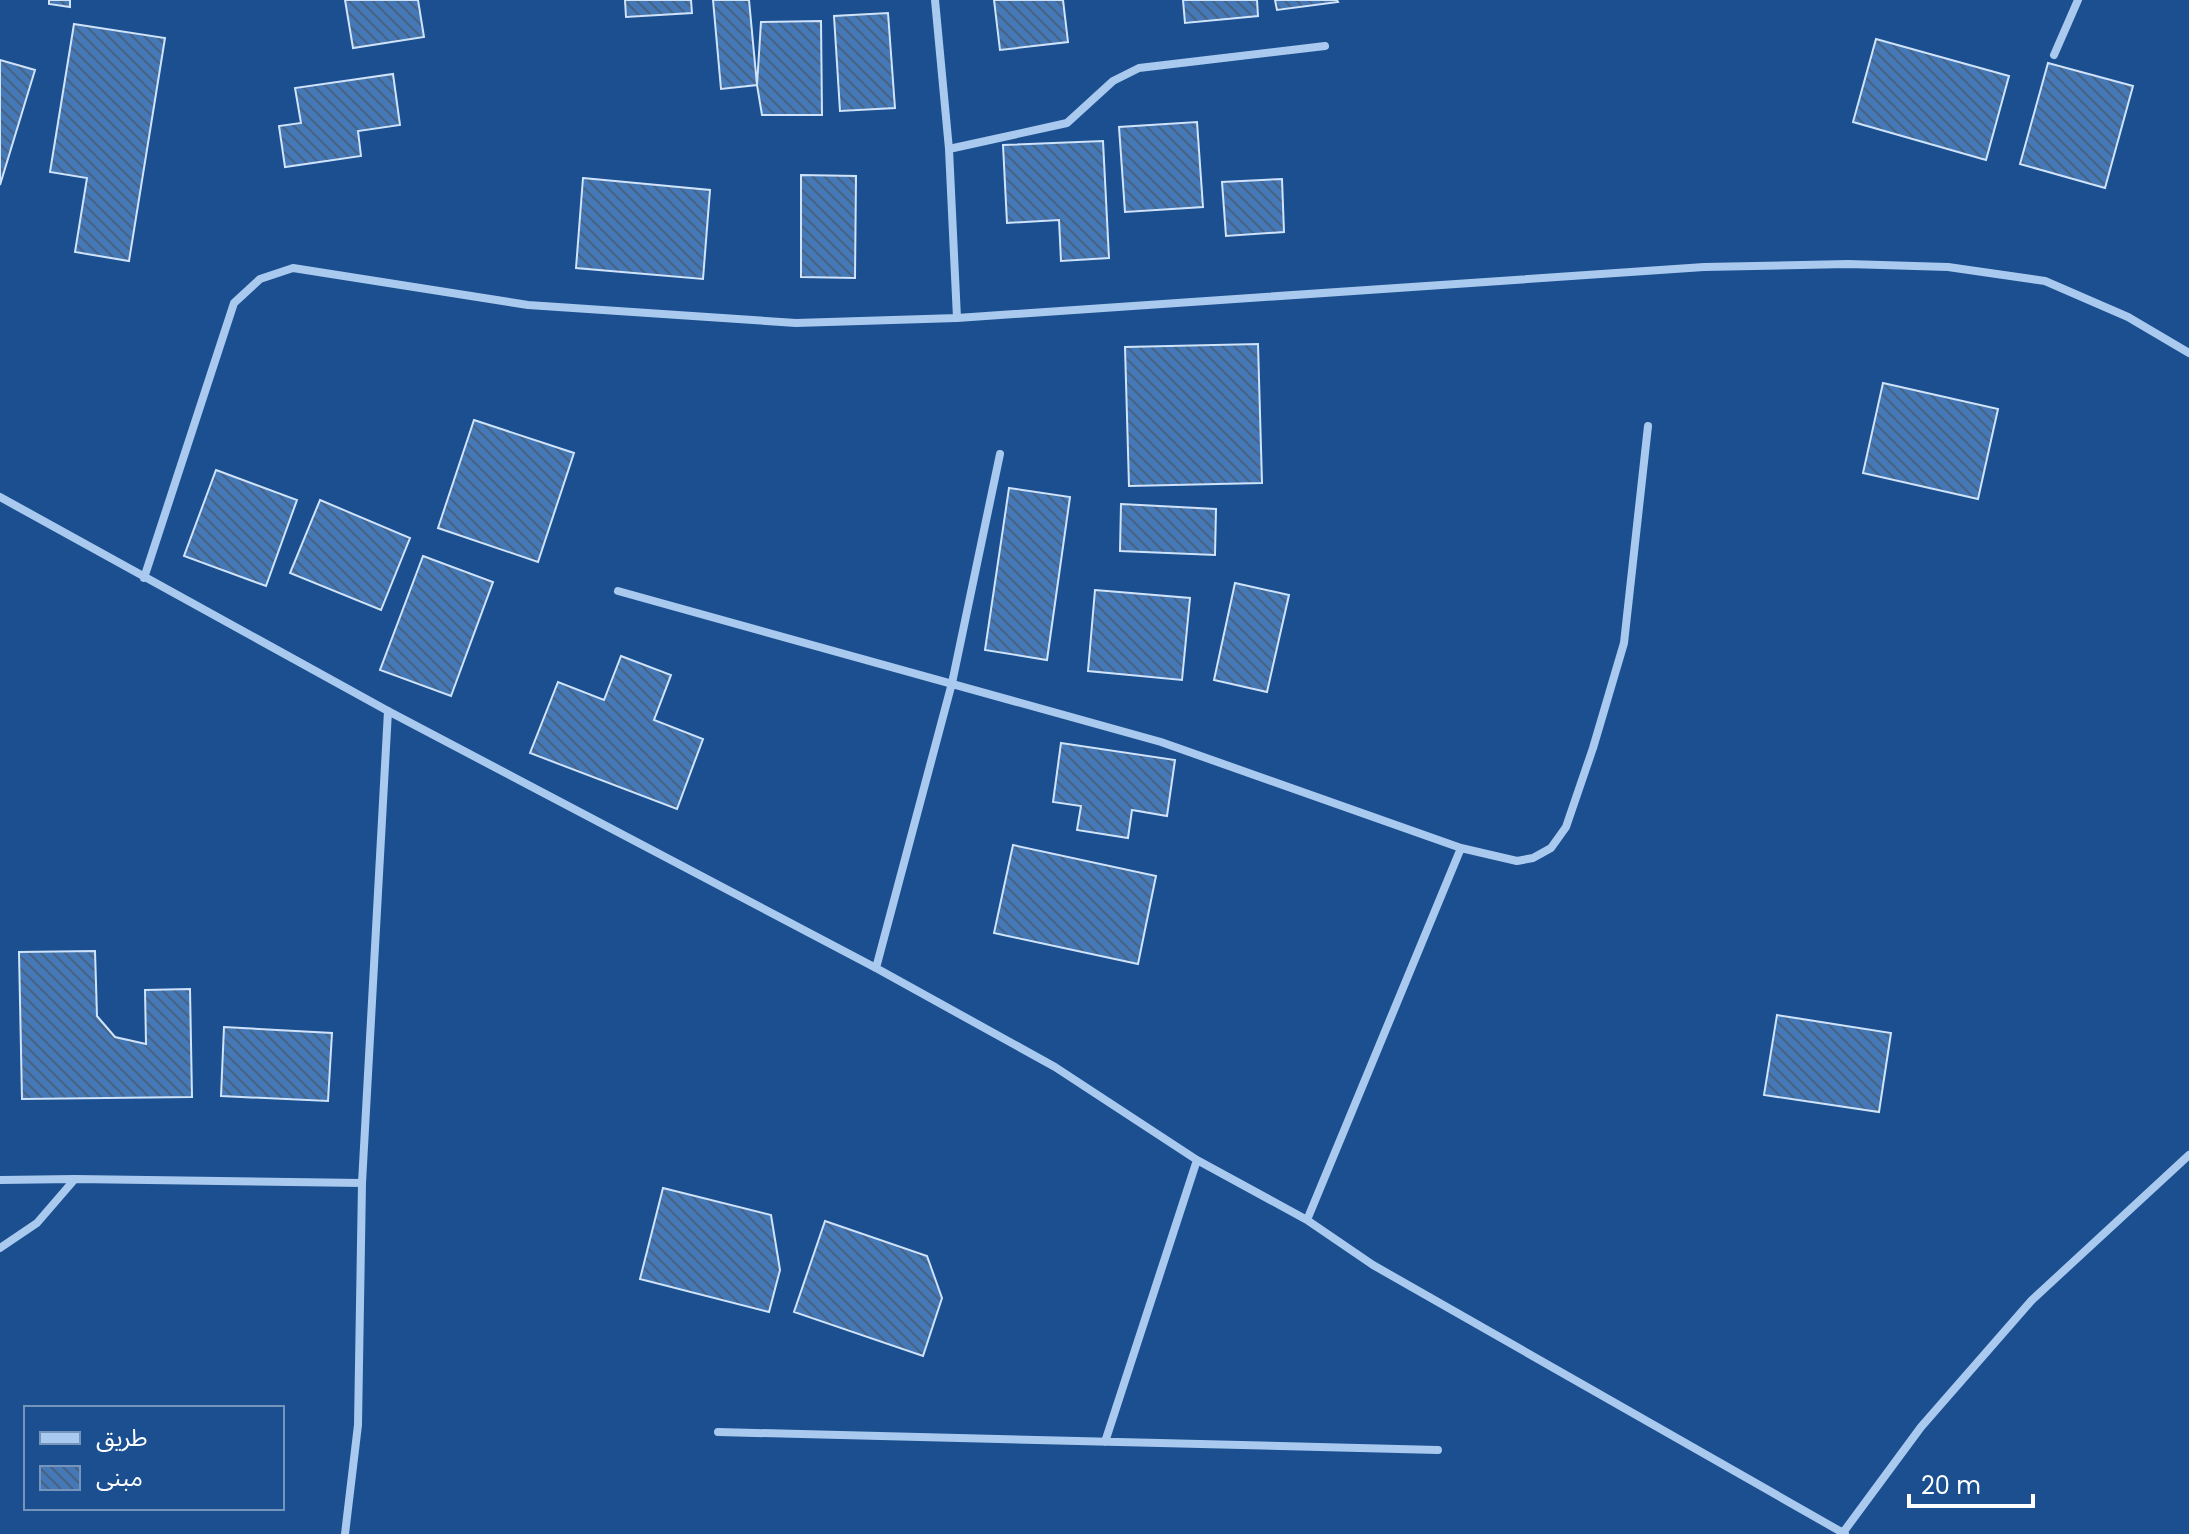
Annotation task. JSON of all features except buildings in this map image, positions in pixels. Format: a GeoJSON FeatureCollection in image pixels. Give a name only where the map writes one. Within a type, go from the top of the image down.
{"type":"FeatureCollection","features":[{"type":"Feature","properties":{"kind":"street"},"geometry":{"type":"LineString","coordinates":[[935,0],[949,149],[957,318]]}},
{"type":"Feature","properties":{"kind":"street"},"geometry":{"type":"LineString","coordinates":[[2054,55],[2078,0]]}},
{"type":"Feature","properties":{"kind":"street"},"geometry":{"type":"LineString","coordinates":[[949,149],[1067,123],[1113,81],[1139,68],[1325,46]]}},
{"type":"Feature","properties":{"kind":"street"},"geometry":{"type":"LineString","coordinates":[[144,578],[221,333],[234,303],[260,279],[293,268],[528,305],[796,323],[957,318],[1704,267],[1848,264],[1948,267],[2045,281],[2128,317],[2189,353]]}},
{"type":"Feature","properties":{"kind":"street"},"geometry":{"type":"LineString","coordinates":[[618,591],[952,683],[1243,768],[1461,848],[1517,861],[1525,860],[1551,848],[1566,827],[1624,643],[1648,426]]}},
{"type":"Feature","properties":{"kind":"street"},"geometry":{"type":"LineString","coordinates":[[876,968],[952,683],[1000,454]]}},
{"type":"Feature","properties":{"kind":"street"},"geometry":{"type":"LineString","coordinates":[[0,497],[388,711],[876,968],[1055,1067],[1197,1160],[1307,1220],[1373,1265],[1843,1534],[1921,1427],[2032,1300],[2189,1155]]}},
{"type":"Feature","properties":{"kind":"street"},"geometry":{"type":"LineString","coordinates":[[345,1534],[358,1425],[362,1183],[388,711]]}},
{"type":"Feature","properties":{"kind":"street"},"geometry":{"type":"LineString","coordinates":[[1307,1220],[1461,848]]}},
{"type":"Feature","properties":{"kind":"street"},"geometry":{"type":"LineString","coordinates":[[1105,1442],[1197,1160]]}},
{"type":"Feature","properties":{"kind":"street"},"geometry":{"type":"LineString","coordinates":[[0,1248],[37,1223],[75,1179]]}},
{"type":"Feature","properties":{"kind":"street"},"geometry":{"type":"LineString","coordinates":[[0,1180],[362,1183]]}},
{"type":"Feature","properties":{"kind":"street"},"geometry":{"type":"LineString","coordinates":[[718,1432],[1438,1450]]}}]}
